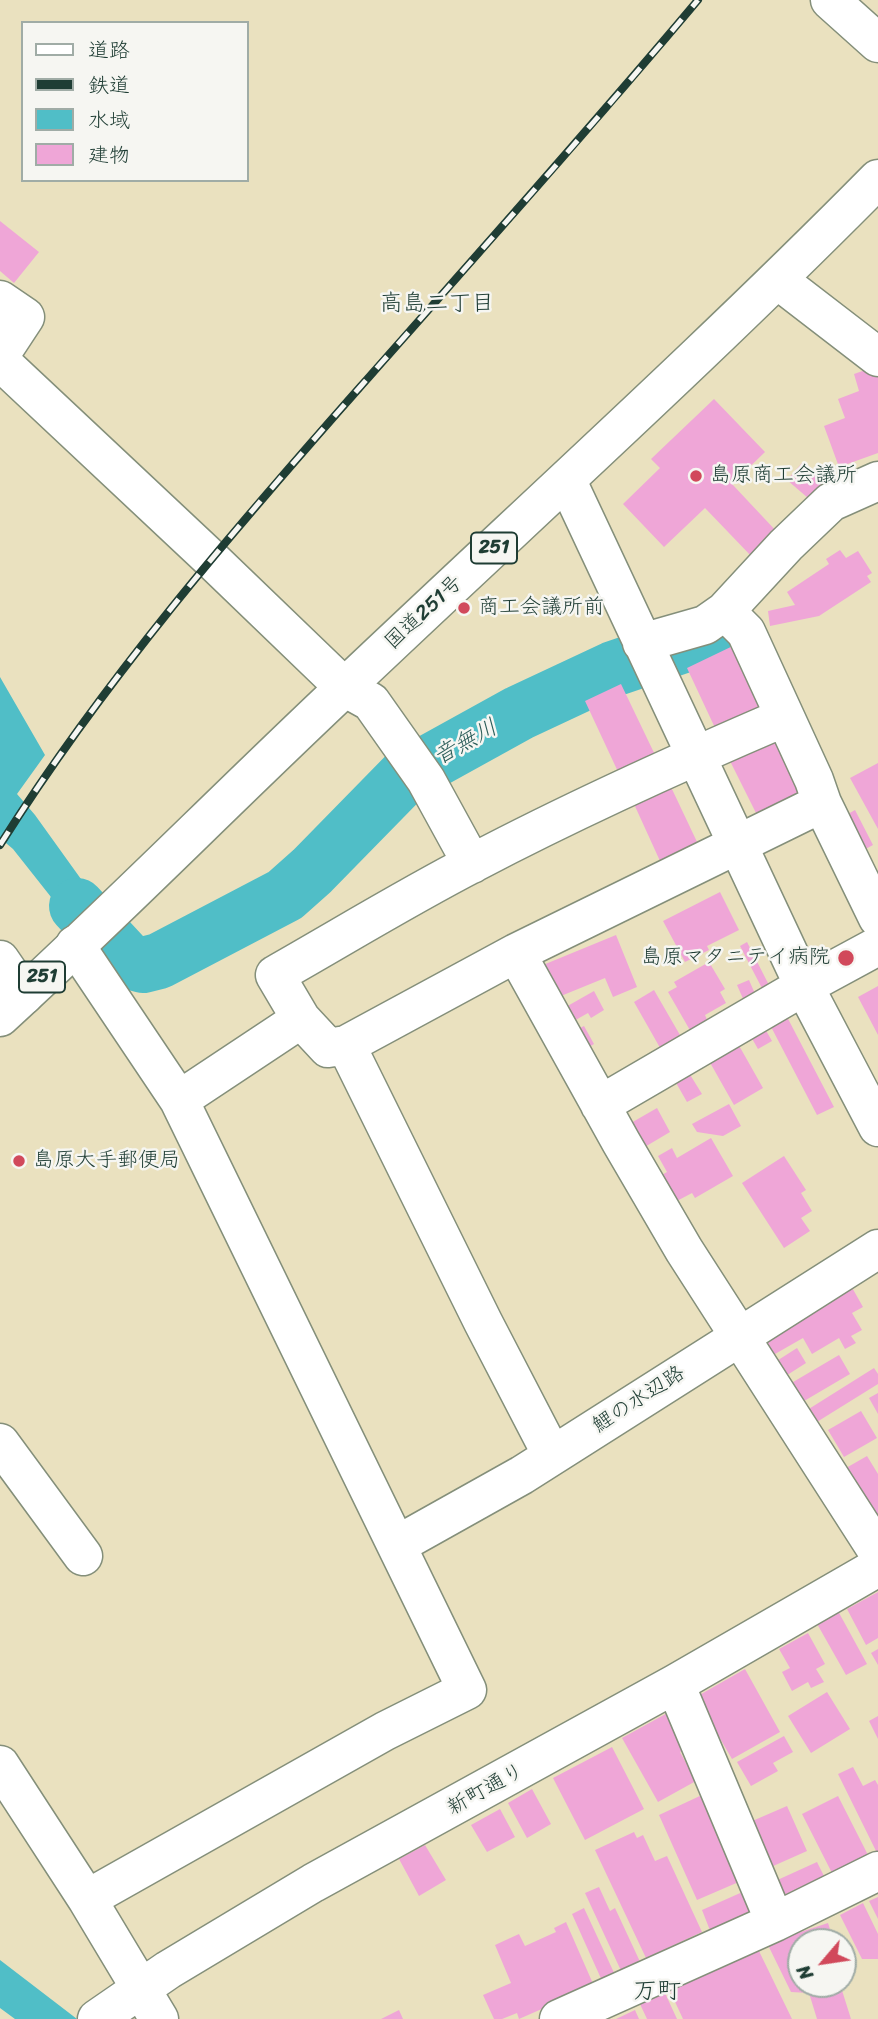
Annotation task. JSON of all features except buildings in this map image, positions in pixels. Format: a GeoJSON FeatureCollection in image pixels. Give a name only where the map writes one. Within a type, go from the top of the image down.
{"type":"FeatureCollection","features":[{"type":"Feature","properties":{"kind":"main road"},"geometry":{"type":"LineString","coordinates":[[830,0],[878,43]]}},
{"type":"Feature","properties":{"kind":"main road","name":"国道251号"},"geometry":{"type":"LineString","coordinates":[[12,1006],[344,687],[567,481],[778,280],[878,179]]}},
{"type":"Feature","properties":{"kind":"main road"},"geometry":{"type":"LineString","coordinates":[[778,280],[878,357]]}},
{"type":"Feature","properties":{"kind":"main road"},"geometry":{"type":"LineString","coordinates":[[0,300],[25,317],[0,355]]}},
{"type":"Feature","properties":{"kind":"main road"},"geometry":{"type":"LineString","coordinates":[[0,361],[211,558],[344,687],[372,702],[426,780],[472,863]]}},
{"type":"Feature","properties":{"kind":"main road"},"geometry":{"type":"LineString","coordinates":[[567,481],[804,986],[878,1127]]}},
{"type":"Feature","properties":{"kind":"main road"},"geometry":{"type":"LineString","coordinates":[[650,660],[705,625],[735,621],[786,545],[831,502],[878,481]]}},
{"type":"Feature","properties":{"kind":"main road"},"geometry":{"type":"LineString","coordinates":[[735,621],[785,717],[822,803],[878,918]]}},
{"type":"Feature","properties":{"kind":"main road"},"geometry":{"type":"LineString","coordinates":[[785,717],[695,756],[472,863],[275,975],[302,1018],[328,1048],[346,1045],[516,953],[822,803]]}},
{"type":"Feature","properties":{"kind":"main road"},"geometry":{"type":"LineString","coordinates":[[87,1899],[385,1731],[467,1690],[179,1100],[89,932]]}},
{"type":"Feature","properties":{"kind":"main road"},"geometry":{"type":"LineString","coordinates":[[600,1105],[878,946]]}},
{"type":"Feature","properties":{"kind":"main road"},"geometry":{"type":"LineString","coordinates":[[516,953],[684,1250],[878,1552]]}},
{"type":"Feature","properties":{"kind":"main road"},"geometry":{"type":"LineString","coordinates":[[0,960],[12,1006]]}},
{"type":"Feature","properties":{"kind":"main road"},"geometry":{"type":"LineString","coordinates":[[179,1100],[302,1018]]}},
{"type":"Feature","properties":{"kind":"main road"},"geometry":{"type":"LineString","coordinates":[[346,1045],[552,1455]]}},
{"type":"Feature","properties":{"kind":"main road","name":"鯉の水辺路"},"geometry":{"type":"LineString","coordinates":[[397,1545],[552,1455],[878,1249]]}},
{"type":"Feature","properties":{"kind":"main road"},"geometry":{"type":"LineString","coordinates":[[0,1443],[83,1556]]}},
{"type":"Feature","properties":{"kind":"main road","name":"新町通り"},"geometry":{"type":"LineString","coordinates":[[97,2019],[149,2004],[168,1970],[313,1883],[676,1684],[878,1566]]}},
{"type":"Feature","properties":{"kind":"main road"},"geometry":{"type":"LineString","coordinates":[[676,1684],[775,1922]]}},
{"type":"Feature","properties":{"kind":"main road"},"geometry":{"type":"LineString","coordinates":[[0,1765],[87,1899],[149,2004]]}},
{"type":"Feature","properties":{"kind":"main road"},"geometry":{"type":"LineString","coordinates":[[559,2019],[775,1922],[878,1871]]}},
{"type":"Feature","properties":{"kind":"water"},"geometry":{"type":"Polygon","coordinates":[[[0,677],[45,755],[17,794],[91,893],[66,916],[13,849],[0,838],[0,677]]]}},
{"type":"Feature","properties":{"kind":"water"},"geometry":{"type":"Polygon","coordinates":[[[0,1960],[77,2019],[15,2019],[0,2008],[0,1960]]]}},
{"type":"Feature","properties":{"kind":"waterway","name":"音無川"},"geometry":{"type":"LineString","coordinates":[[77,906],[128,961],[143,965],[159,961],[285,895],[405,776],[519,713],[613,669],[704,638]]}},
{"type":"Feature","properties":{"kind":"railway"},"geometry":{"type":"LineString","coordinates":[[0,845],[82,724],[171,608],[698,0]]}},
{"type":"Feature","properties":{"kind":"place","name":"島原商工会議所"},"geometry":{"type":"Point","coordinates":[696,476]}},
{"type":"Feature","properties":{"kind":"place","name":"商工会議所前"},"geometry":{"type":"Point","coordinates":[464,608]}},
{"type":"Feature","properties":{"kind":"place","name":"島原マタニテイ病院"},"geometry":{"type":"Point","coordinates":[846,958]}},
{"type":"Feature","properties":{"kind":"place","name":"島原大手郵便局"},"geometry":{"type":"Point","coordinates":[19,1161]}},
{"type":"Feature","properties":{"kind":"district","name":"高島二丁目"},"geometry":{"type":"Point","coordinates":[437,304]}},
{"type":"Feature","properties":{"kind":"district","name":"万町"},"geometry":{"type":"Point","coordinates":[657,1992]}}]}
